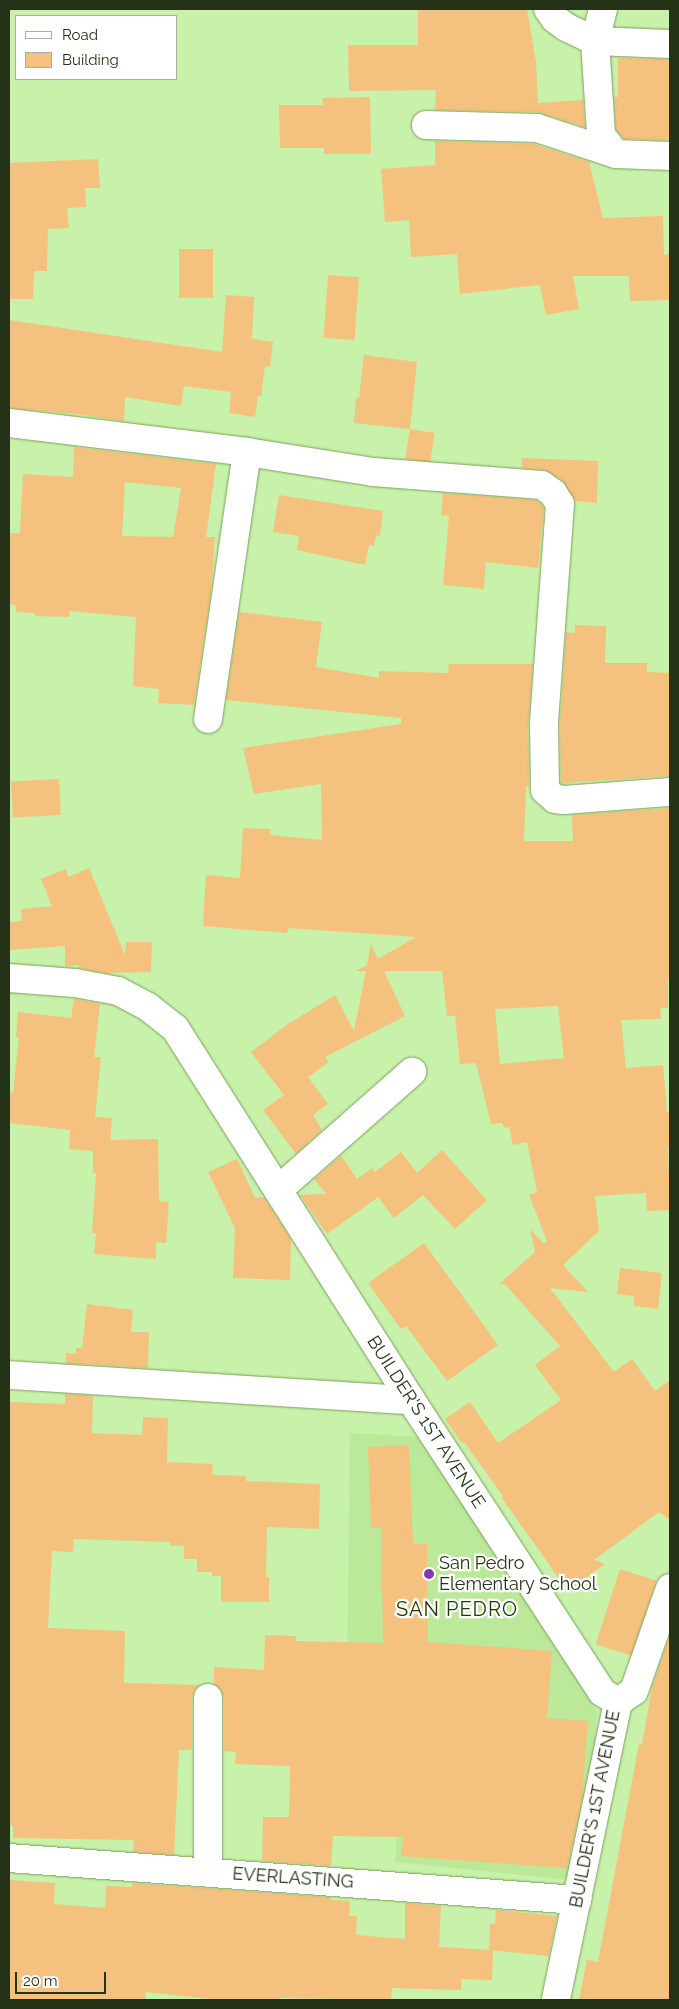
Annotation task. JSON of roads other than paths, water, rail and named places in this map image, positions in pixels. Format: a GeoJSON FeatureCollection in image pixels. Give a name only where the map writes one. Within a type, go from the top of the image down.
{"type":"FeatureCollection","features":[{"type":"Feature","properties":{"kind":"street"},"geometry":{"type":"LineString","coordinates":[[548,9],[555,19],[595,41],[670,44]]}},
{"type":"Feature","properties":{"kind":"street"},"geometry":{"type":"LineString","coordinates":[[603,9],[595,41],[601,135],[616,154]]}},
{"type":"Feature","properties":{"kind":"street"},"geometry":{"type":"LineString","coordinates":[[426,125],[537,128],[616,154],[670,156]]}},
{"type":"Feature","properties":{"kind":"street"},"geometry":{"type":"LineString","coordinates":[[9,423],[247,452],[372,472],[542,485],[553,493],[560,504],[544,724],[545,790],[555,799],[565,800],[670,792]]}},
{"type":"Feature","properties":{"kind":"street"},"geometry":{"type":"LineString","coordinates":[[208,719],[247,452]]}},
{"type":"Feature","properties":{"kind":"street","name":"BUILDER'S 1ST AVENUE"},"geometry":{"type":"LineString","coordinates":[[9,978],[75,984],[118,991],[148,1007],[175,1028],[411,1400],[602,1692],[618,1702],[556,2000]]}},
{"type":"Feature","properties":{"kind":"street"},"geometry":{"type":"LineString","coordinates":[[278,1190],[412,1072]]}},
{"type":"Feature","properties":{"kind":"street"},"geometry":{"type":"LineString","coordinates":[[9,1375],[411,1400]]}},
{"type":"Feature","properties":{"kind":"street"},"geometry":{"type":"LineString","coordinates":[[618,1702],[634,1691],[670,1588]]}},
{"type":"Feature","properties":{"kind":"street"},"geometry":{"type":"LineString","coordinates":[[208,1698],[208,1872]]}},
{"type":"Feature","properties":{"kind":"street","name":"EVERLASTING"},"geometry":{"type":"LineString","coordinates":[[9,1858],[577,1900]]}},
{"type":"Feature","properties":{"kind":"place","name":"San Pedro Elementary School"},"geometry":{"type":"Point","coordinates":[429,1574]}},
{"type":"Feature","properties":{"kind":"district","name":"SAN PEDRO"},"geometry":{"type":"Point","coordinates":[457,1609]}}]}
